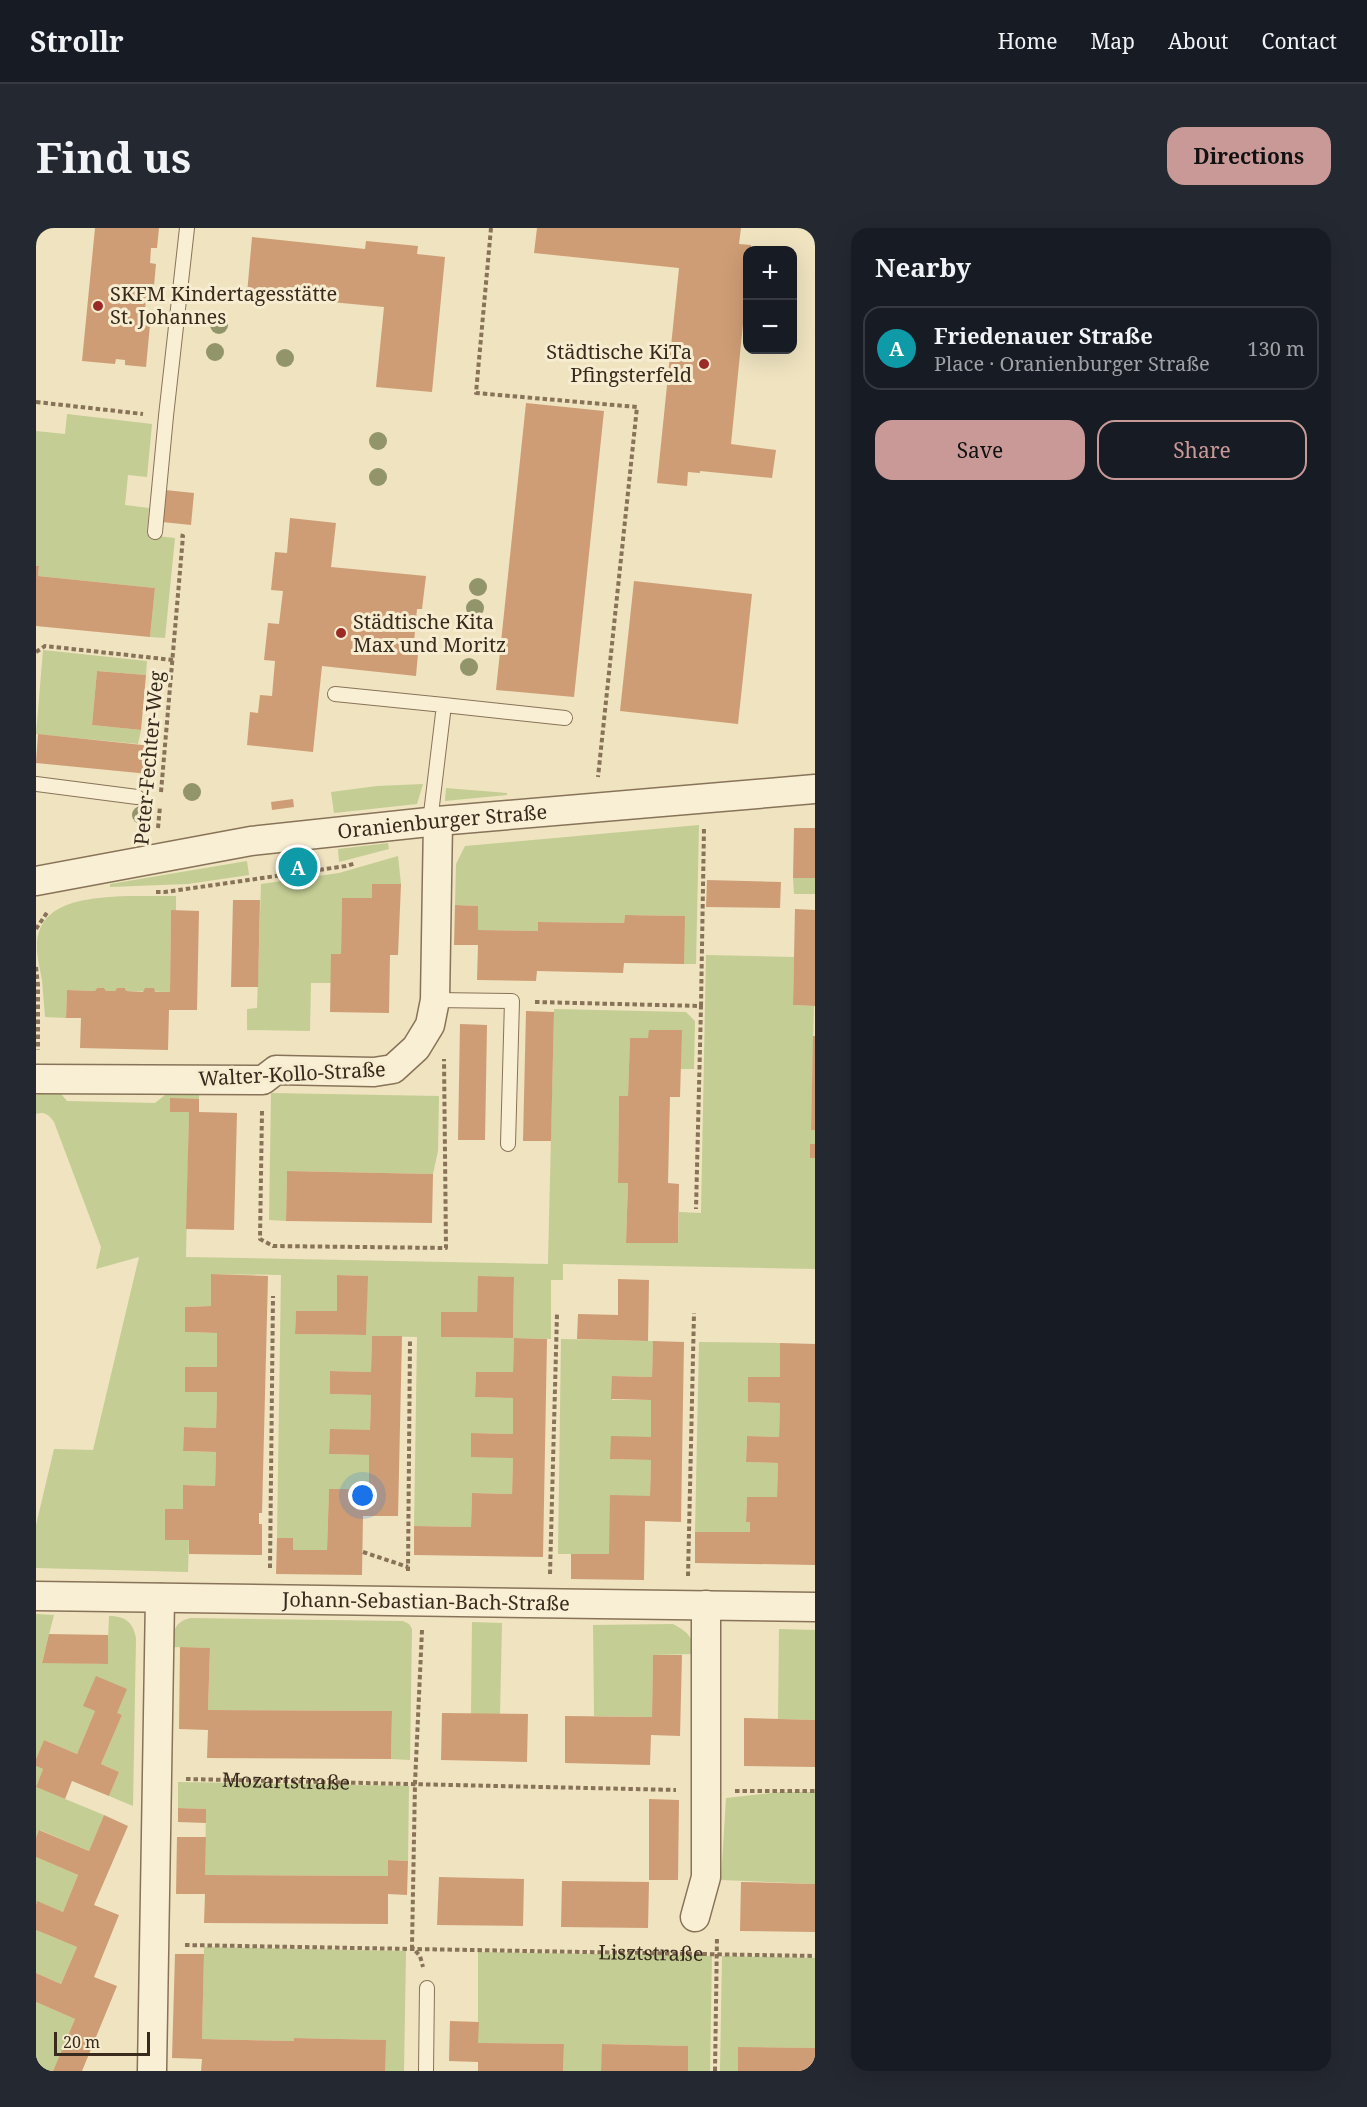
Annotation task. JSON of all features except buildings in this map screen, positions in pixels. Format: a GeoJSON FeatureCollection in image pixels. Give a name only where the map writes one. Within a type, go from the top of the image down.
{"type":"FeatureCollection","features":[{"type":"Feature","properties":{"kind":"street","name":"Oranienburger Straße"},"geometry":{"type":"LineString","coordinates":[[36,881],[251,841],[434,821],[815,789]]}},
{"type":"Feature","properties":{"kind":"street"},"geometry":{"type":"LineString","coordinates":[[433,1012],[434,821]]}},
{"type":"Feature","properties":{"kind":"street","name":"Walter-Kollo-Straße"},"geometry":{"type":"LineString","coordinates":[[37,1069],[263,1080],[276,1070],[374,1072],[393,1069],[416,1048],[433,1012]]}},
{"type":"Feature","properties":{"kind":"street","name":"Johann-Sebastian-Bach-Straße"},"geometry":{"type":"LineString","coordinates":[[36,1596],[815,1607]]}},
{"type":"Feature","properties":{"kind":"street"},"geometry":{"type":"LineString","coordinates":[[152,2071],[160,1598]]}},
{"type":"Feature","properties":{"kind":"street","name":"Lisztstraße"},"geometry":{"type":"LineString","coordinates":[[695,1917],[706,1877],[706,1791],[697,1605]]}},
{"type":"Feature","properties":{"kind":"lane"},"geometry":{"type":"LineString","coordinates":[[155,532],[188,228]]}},
{"type":"Feature","properties":{"kind":"lane"},"geometry":{"type":"LineString","coordinates":[[335,694],[565,718]]}},
{"type":"Feature","properties":{"kind":"lane"},"geometry":{"type":"LineString","coordinates":[[434,821],[444,705]]}},
{"type":"Feature","properties":{"kind":"lane"},"geometry":{"type":"LineString","coordinates":[[36,784],[137,798]]}},
{"type":"Feature","properties":{"kind":"lane"},"geometry":{"type":"LineString","coordinates":[[433,1012],[512,1001],[508,1144]]}},
{"type":"Feature","properties":{"kind":"lane"},"geometry":{"type":"LineString","coordinates":[[426,2071],[427,1988]]}},
{"type":"Feature","properties":{"kind":"path"},"geometry":{"type":"LineString","coordinates":[[491,228],[476,393],[636,407],[595,808]]}},
{"type":"Feature","properties":{"kind":"path"},"geometry":{"type":"LineString","coordinates":[[36,402],[166,416]]}},
{"type":"Feature","properties":{"kind":"path","name":"Peter-Fechter-Weg"},"geometry":{"type":"LineString","coordinates":[[155,532],[183,536],[161,794]]}},
{"type":"Feature","properties":{"kind":"path","name":"Peter-Fechter-Weg"},"geometry":{"type":"LineString","coordinates":[[36,651],[45,646],[173,660]]}},
{"type":"Feature","properties":{"kind":"path"},"geometry":{"type":"LineString","coordinates":[[696,1209],[704,799]]}},
{"type":"Feature","properties":{"kind":"path","name":"Peter-Fechter-Weg"},"geometry":{"type":"LineString","coordinates":[[155,859],[160,806]]}},
{"type":"Feature","properties":{"kind":"path"},"geometry":{"type":"LineString","coordinates":[[36,967],[38,985],[37,1069]]}},
{"type":"Feature","properties":{"kind":"path"},"geometry":{"type":"LineString","coordinates":[[512,1001],[700,1006]]}},
{"type":"Feature","properties":{"kind":"path"},"geometry":{"type":"LineString","coordinates":[[263,1080],[260,1239],[273,1246],[446,1248],[446,1062],[433,1012]]}},
{"type":"Feature","properties":{"kind":"path"},"geometry":{"type":"LineString","coordinates":[[270,1569],[273,1296]]}},
{"type":"Feature","properties":{"kind":"path"},"geometry":{"type":"LineString","coordinates":[[694,1313],[697,1605]]}},
{"type":"Feature","properties":{"kind":"path"},"geometry":{"type":"LineString","coordinates":[[549,1603],[557,1314]]}},
{"type":"Feature","properties":{"kind":"path"},"geometry":{"type":"LineString","coordinates":[[410,1339],[408,1567],[416,1602],[412,1947],[420,1956],[427,1988]]}},
{"type":"Feature","properties":{"kind":"path"},"geometry":{"type":"LineString","coordinates":[[363,1552],[408,1567]]}},
{"type":"Feature","properties":{"kind":"path","name":"Mozartstraße"},"geometry":{"type":"LineString","coordinates":[[157,1778],[706,1791]]}},
{"type":"Feature","properties":{"kind":"path"},"geometry":{"type":"LineString","coordinates":[[706,1791],[815,1791]]}},
{"type":"Feature","properties":{"kind":"path"},"geometry":{"type":"LineString","coordinates":[[154,1945],[412,1947]]}},
{"type":"Feature","properties":{"kind":"path","name":"Lisztstraße"},"geometry":{"type":"LineString","coordinates":[[412,1947],[717,1955],[715,2071]]}},
{"type":"Feature","properties":{"kind":"path"},"geometry":{"type":"LineString","coordinates":[[717,1955],[815,1956]]}},
{"type":"Feature","properties":{"kind":"green space"},"geometry":{"type":"Polygon","coordinates":[[[67,414],[152,424],[147,477],[128,475],[125,505],[149,508],[147,535],[175,538],[165,638],[150,637],[155,588],[38,576],[39,567],[36,566],[36,431],[65,434],[67,414]]]}},
{"type":"Feature","properties":{"kind":"green space"},"geometry":{"type":"Polygon","coordinates":[[[43,650],[147,661],[146,675],[97,671],[92,725],[141,730],[138,744],[36,734],[43,650]]]}},
{"type":"Feature","properties":{"kind":"green space"},"geometry":{"type":"Polygon","coordinates":[[[423,784],[417,804],[334,813],[331,792],[377,786],[423,784]]]}},
{"type":"Feature","properties":{"kind":"green space"},"geometry":{"type":"Polygon","coordinates":[[[446,788],[507,793],[507,795],[445,801],[446,788]]]}},
{"type":"Feature","properties":{"kind":"green space"},"geometry":{"type":"Polygon","coordinates":[[[699,825],[696,964],[684,964],[684,916],[625,915],[624,923],[538,922],[538,931],[478,930],[478,906],[455,905],[456,864],[465,846],[699,825]]]}},
{"type":"Feature","properties":{"kind":"green space"},"geometry":{"type":"Polygon","coordinates":[[[388,843],[389,849],[339,862],[338,849],[388,843]]]}},
{"type":"Feature","properties":{"kind":"green space"},"geometry":{"type":"Polygon","coordinates":[[[398,856],[401,884],[372,884],[372,898],[342,898],[341,954],[331,983],[311,983],[310,1031],[247,1030],[247,1009],[257,1008],[261,884],[339,873],[398,856]]]}},
{"type":"Feature","properties":{"kind":"green space"},"geometry":{"type":"Polygon","coordinates":[[[247,861],[249,875],[188,884],[110,887],[110,884],[247,861]]]}},
{"type":"Feature","properties":{"kind":"green space"},"geometry":{"type":"Polygon","coordinates":[[[793,878],[815,878],[815,894],[794,894],[793,878]]]}},
{"type":"Feature","properties":{"kind":"green space"},"geometry":{"type":"Polygon","coordinates":[[[127,896],[176,896],[176,911],[171,911],[170,992],[126,991],[125,988],[117,988],[115,991],[106,991],[104,988],[97,988],[95,991],[67,990],[66,1018],[45,1017],[37,948],[39,932],[46,919],[68,904],[83,900],[127,896]]]}},
{"type":"Feature","properties":{"kind":"green space"},"geometry":{"type":"Polygon","coordinates":[[[706,955],[794,957],[793,1005],[814,1006],[811,1130],[815,1130],[815,1144],[810,1144],[810,1158],[815,1158],[815,1269],[563,1264],[563,1280],[551,1280],[551,1339],[514,1338],[513,1372],[476,1372],[475,1397],[513,1398],[513,1434],[471,1433],[471,1456],[513,1458],[512,1494],[472,1493],[471,1527],[414,1526],[417,1337],[372,1336],[371,1372],[330,1371],[330,1394],[371,1395],[370,1430],[330,1430],[329,1454],[369,1455],[369,1489],[329,1489],[327,1550],[293,1550],[277,1538],[281,1275],[211,1274],[211,1306],[185,1307],[185,1332],[217,1333],[217,1367],[185,1367],[185,1391],[217,1392],[216,1428],[184,1427],[183,1451],[216,1452],[215,1486],[183,1485],[183,1509],[165,1510],[165,1540],[189,1540],[188,1572],[36,1568],[36,1525],[54,1449],[93,1450],[139,1257],[96,1269],[101,1247],[54,1122],[46,1114],[36,1114],[36,1095],[46,1090],[57,1089],[67,1101],[155,1103],[170,1091],[199,1091],[199,1099],[170,1099],[170,1112],[189,1112],[186,1257],[548,1264],[554,1009],[686,1012],[695,1021],[694,1069],[681,1069],[648,1038],[630,1038],[628,1096],[619,1096],[618,1182],[628,1183],[626,1242],[678,1243],[679,1212],[701,1213],[706,955]],[[337,1275],[337,1311],[296,1311],[295,1334],[366,1335],[367,1276],[337,1275]],[[479,1277],[477,1312],[441,1312],[441,1337],[513,1338],[514,1277],[479,1277]]]}},
{"type":"Feature","properties":{"kind":"green space"},"geometry":{"type":"Polygon","coordinates":[[[271,1093],[439,1096],[438,1151],[433,1174],[287,1171],[286,1221],[269,1220],[271,1093]]]}},
{"type":"Feature","properties":{"kind":"green space"},"geometry":{"type":"Polygon","coordinates":[[[561,1339],[653,1341],[652,1377],[612,1376],[612,1400],[651,1400],[651,1437],[610,1459],[651,1460],[650,1496],[609,1554],[558,1554],[561,1339]]]}},
{"type":"Feature","properties":{"kind":"green space"},"geometry":{"type":"Polygon","coordinates":[[[699,1342],[780,1343],[780,1377],[749,1377],[748,1402],[780,1403],[779,1437],[747,1436],[746,1462],[778,1463],[777,1497],[747,1497],[746,1522],[750,1522],[750,1532],[695,1532],[699,1342]]]}},
{"type":"Feature","properties":{"kind":"green space"},"geometry":{"type":"Polygon","coordinates":[[[36,1614],[54,1615],[42,1662],[107,1664],[109,1616],[124,1619],[133,1628],[136,1638],[133,1806],[109,1796],[119,1772],[101,1764],[122,1715],[84,1706],[95,1711],[77,1754],[44,1740],[36,1759],[36,1614]]]}},
{"type":"Feature","properties":{"kind":"green space"},"geometry":{"type":"Polygon","coordinates":[[[191,1618],[403,1621],[409,1624],[412,1629],[410,1760],[391,1759],[392,1711],[208,1710],[210,1648],[171,1647],[175,1628],[181,1622],[191,1618]]]}},
{"type":"Feature","properties":{"kind":"green space"},"geometry":{"type":"Polygon","coordinates":[[[472,1622],[502,1623],[500,1714],[471,1714],[472,1622]]]}},
{"type":"Feature","properties":{"kind":"green space"},"geometry":{"type":"Polygon","coordinates":[[[673,1624],[689,1636],[695,1654],[653,1655],[652,1717],[594,1716],[593,1625],[673,1624]]]}},
{"type":"Feature","properties":{"kind":"green space"},"geometry":{"type":"Polygon","coordinates":[[[779,1629],[815,1630],[815,1720],[778,1719],[779,1629]]]}},
{"type":"Feature","properties":{"kind":"green space"},"geometry":{"type":"Polygon","coordinates":[[[36,1766],[43,1769],[36,1787],[36,1766]]]}},
{"type":"Feature","properties":{"kind":"green space"},"geometry":{"type":"Polygon","coordinates":[[[178,1782],[409,1786],[408,1861],[388,1860],[388,1876],[205,1875],[206,1809],[178,1808],[178,1782]]]}},
{"type":"Feature","properties":{"kind":"green space"},"geometry":{"type":"Polygon","coordinates":[[[36,1787],[104,1815],[89,1851],[40,1830],[36,1838],[36,1787]]]}},
{"type":"Feature","properties":{"kind":"green space"},"geometry":{"type":"Polygon","coordinates":[[[781,1792],[815,1792],[815,1884],[721,1880],[726,1798],[781,1792]]]}},
{"type":"Feature","properties":{"kind":"green space"},"geometry":{"type":"Polygon","coordinates":[[[36,1857],[78,1875],[63,1912],[37,1902],[36,1905],[36,1857]]]}},
{"type":"Feature","properties":{"kind":"green space"},"geometry":{"type":"Polygon","coordinates":[[[36,1930],[77,1947],[61,1984],[36,1973],[36,1930]]]}},
{"type":"Feature","properties":{"kind":"green space"},"geometry":{"type":"Polygon","coordinates":[[[204,1947],[406,1951],[404,2071],[385,2071],[385,2040],[202,2039],[204,1947]]]}},
{"type":"Feature","properties":{"kind":"green space"},"geometry":{"type":"Polygon","coordinates":[[[478,1952],[712,1956],[710,2071],[688,2071],[688,2046],[603,2044],[601,2071],[563,2071],[564,2044],[478,2043],[478,1952]]]}},
{"type":"Feature","properties":{"kind":"green space"},"geometry":{"type":"Polygon","coordinates":[[[722,1956],[815,1958],[815,2048],[739,2047],[738,2071],[720,2071],[722,1956]]]}},
{"type":"Feature","properties":{"kind":"green space"},"geometry":{"type":"Polygon","coordinates":[[[36,2002],[75,2019],[53,2071],[36,2071],[36,2002]]]}},
{"type":"Feature","properties":{"kind":"place","name":"SKFM Kindertagesstätte St. Johannes"},"geometry":{"type":"Point","coordinates":[98,306]}},
{"type":"Feature","properties":{"kind":"place","name":"Städtische KiTa Pfingsterfeld"},"geometry":{"type":"Point","coordinates":[704,364]}},
{"type":"Feature","properties":{"kind":"place","name":"Städtische Kita Max und Moritz"},"geometry":{"type":"Point","coordinates":[341,633]}},
{"type":"Feature","properties":{"kind":"place","name":"Friedenauer Straße"},"geometry":{"type":"Point","coordinates":[298,867]}}]}
